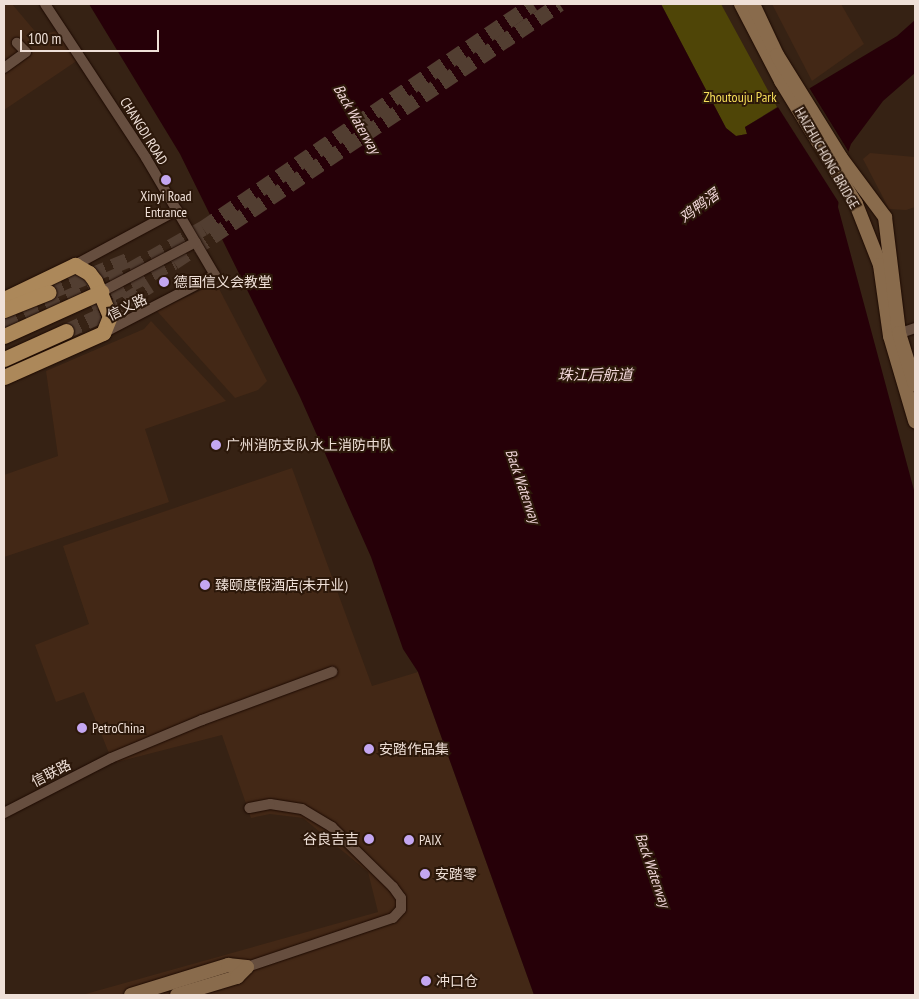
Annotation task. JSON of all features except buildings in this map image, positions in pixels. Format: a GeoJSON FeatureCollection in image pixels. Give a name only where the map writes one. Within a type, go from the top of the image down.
{"type":"FeatureCollection","features":[{"type":"Feature","properties":{"kind":"main road","name":"HAIZHUCHONG BRIDGE"},"geometry":{"type":"LineString","coordinates":[[741,4],[781,81],[856,204],[880,266],[892,320]]}},
{"type":"Feature","properties":{"kind":"main road","name":"HAIZHUCHONG BRIDGE"},"geometry":{"type":"LineString","coordinates":[[753,4],[777,55],[841,158],[885,217],[892,320]]}},
{"type":"Feature","properties":{"kind":"main road"},"geometry":{"type":"LineString","coordinates":[[4,299],[75,265],[89,273],[101,292],[110,316],[103,333],[4,377]]}},
{"type":"Feature","properties":{"kind":"main road"},"geometry":{"type":"LineString","coordinates":[[4,310],[49,292]]}},
{"type":"Feature","properties":{"kind":"main road"},"geometry":{"type":"LineString","coordinates":[[4,336],[101,292]]}},
{"type":"Feature","properties":{"kind":"main road"},"geometry":{"type":"LineString","coordinates":[[892,320],[915,421]]}},
{"type":"Feature","properties":{"kind":"main road"},"geometry":{"type":"LineString","coordinates":[[4,359],[66,331]]}},
{"type":"Feature","properties":{"kind":"main road"},"geometry":{"type":"LineString","coordinates":[[894,335],[915,385]]}},
{"type":"Feature","properties":{"kind":"main road"},"geometry":{"type":"LineString","coordinates":[[131,995],[228,965],[247,967]]}},
{"type":"Feature","properties":{"kind":"main road"},"geometry":{"type":"LineString","coordinates":[[177,995],[237,977],[247,967]]}},
{"type":"Feature","properties":{"kind":"street","name":"CHANGDI ROAD"},"geometry":{"type":"LineString","coordinates":[[45,4],[177,210],[215,275]]}},
{"type":"Feature","properties":{"kind":"street"},"geometry":{"type":"LineString","coordinates":[[4,68],[26,52],[17,43]]}},
{"type":"Feature","properties":{"kind":"street"},"geometry":{"type":"LineString","coordinates":[[75,265],[177,210]]}},
{"type":"Feature","properties":{"kind":"street"},"geometry":{"type":"LineString","coordinates":[[101,292],[196,242]]}},
{"type":"Feature","properties":{"kind":"street","name":"信义路"},"geometry":{"type":"LineString","coordinates":[[103,333],[215,275]]}},
{"type":"Feature","properties":{"kind":"street"},"geometry":{"type":"LineString","coordinates":[[894,335],[915,328]]}},
{"type":"Feature","properties":{"kind":"street","name":"信联路"},"geometry":{"type":"LineString","coordinates":[[4,813],[111,758],[202,720],[332,672]]}},
{"type":"Feature","properties":{"kind":"street"},"geometry":{"type":"LineString","coordinates":[[247,967],[393,918],[401,909],[400,898],[393,887],[332,827],[302,809],[270,804],[249,808]]}},
{"type":"Feature","properties":{"kind":"shaded area"},"geometry":{"type":"Polygon","coordinates":[[[4,4],[12,4],[39,36],[62,29],[81,58],[4,110],[4,4]]]}},
{"type":"Feature","properties":{"kind":"shaded area"},"geometry":{"type":"Polygon","coordinates":[[[772,4],[841,4],[864,44],[812,81],[772,4]]]}},
{"type":"Feature","properties":{"kind":"shaded area"},"geometry":{"type":"Polygon","coordinates":[[[870,153],[915,157],[915,207],[906,210],[889,209],[863,159],[870,153]]]}},
{"type":"Feature","properties":{"kind":"shaded area"},"geometry":{"type":"Polygon","coordinates":[[[216,283],[267,381],[258,390],[235,398],[157,311],[216,283]]]}},
{"type":"Feature","properties":{"kind":"shaded area"},"geometry":{"type":"Polygon","coordinates":[[[151,321],[226,401],[145,429],[169,502],[4,557],[4,475],[58,456],[46,371],[144,329],[151,321]]]}},
{"type":"Feature","properties":{"kind":"shaded area"},"geometry":{"type":"Polygon","coordinates":[[[292,468],[372,686],[418,672],[534,995],[82,995],[378,912],[368,872],[303,818],[270,814],[251,818],[222,735],[117,762],[111,758],[84,692],[56,702],[35,645],[89,624],[63,546],[292,468]]]}},
{"type":"Feature","properties":{"kind":"green space","name":"Zhoutouju Park"},"geometry":{"type":"Polygon","coordinates":[[[661,4],[721,4],[777,107],[745,127],[747,134],[736,136],[726,128],[661,4]]]}},
{"type":"Feature","properties":{"kind":"water","name":"珠江后航道"},"geometry":{"type":"Polygon","coordinates":[[[89,4],[661,4],[726,128],[736,136],[747,134],[745,127],[897,36],[915,20],[915,73],[883,101],[851,144],[843,167],[838,207],[915,494],[915,995],[534,995],[418,672],[403,649],[371,557],[300,397],[180,154],[89,4]]]}},
{"type":"Feature","properties":{"kind":"pier"},"geometry":{"type":"Polygon","coordinates":[[[808,86],[850,154],[841,206],[776,104],[808,86]]]}},
{"type":"Feature","properties":{"kind":"tunnel"},"geometry":{"type":"LineString","coordinates":[[4,325],[131,269],[203,228],[533,4]]}},
{"type":"Feature","properties":{"kind":"tunnel"},"geometry":{"type":"LineString","coordinates":[[90,304],[174,262],[560,4]]}},
{"type":"Feature","properties":{"kind":"tunnel"},"geometry":{"type":"LineString","coordinates":[[49,292],[130,259]]}},
{"type":"Feature","properties":{"kind":"tunnel"},"geometry":{"type":"LineString","coordinates":[[66,331],[106,313],[150,285]]}},
{"type":"Feature","properties":{"kind":"place","name":"Xinyi Road Entrance"},"geometry":{"type":"Point","coordinates":[166,180]}},
{"type":"Feature","properties":{"kind":"place","name":"德国信义会教堂"},"geometry":{"type":"Point","coordinates":[164,282]}},
{"type":"Feature","properties":{"kind":"place","name":"广州消防支队水上消防中队"},"geometry":{"type":"Point","coordinates":[216,445]}},
{"type":"Feature","properties":{"kind":"place","name":"臻颐度假酒店(未开业)"},"geometry":{"type":"Point","coordinates":[205,585]}},
{"type":"Feature","properties":{"kind":"place","name":"PetroChina"},"geometry":{"type":"Point","coordinates":[82,728]}},
{"type":"Feature","properties":{"kind":"place","name":"安踏作品集"},"geometry":{"type":"Point","coordinates":[369,749]}},
{"type":"Feature","properties":{"kind":"place","name":"谷良吉吉"},"geometry":{"type":"Point","coordinates":[369,839]}},
{"type":"Feature","properties":{"kind":"place","name":"PAIX"},"geometry":{"type":"Point","coordinates":[409,840]}},
{"type":"Feature","properties":{"kind":"place","name":"安踏零"},"geometry":{"type":"Point","coordinates":[425,874]}},
{"type":"Feature","properties":{"kind":"place","name":"冲口仓"},"geometry":{"type":"Point","coordinates":[426,981]}},
{"type":"Feature","properties":{"kind":"water label","name":"Back Waterway"},"geometry":{"type":"Point","coordinates":[357,119]}},
{"type":"Feature","properties":{"kind":"water label","name":"鸡鸭滘"},"geometry":{"type":"Point","coordinates":[699,206]}},
{"type":"Feature","properties":{"kind":"water label","name":"Back Waterway"},"geometry":{"type":"Point","coordinates":[523,486]}},
{"type":"Feature","properties":{"kind":"water label","name":"Back Waterway"},"geometry":{"type":"Point","coordinates":[653,870]}}]}
